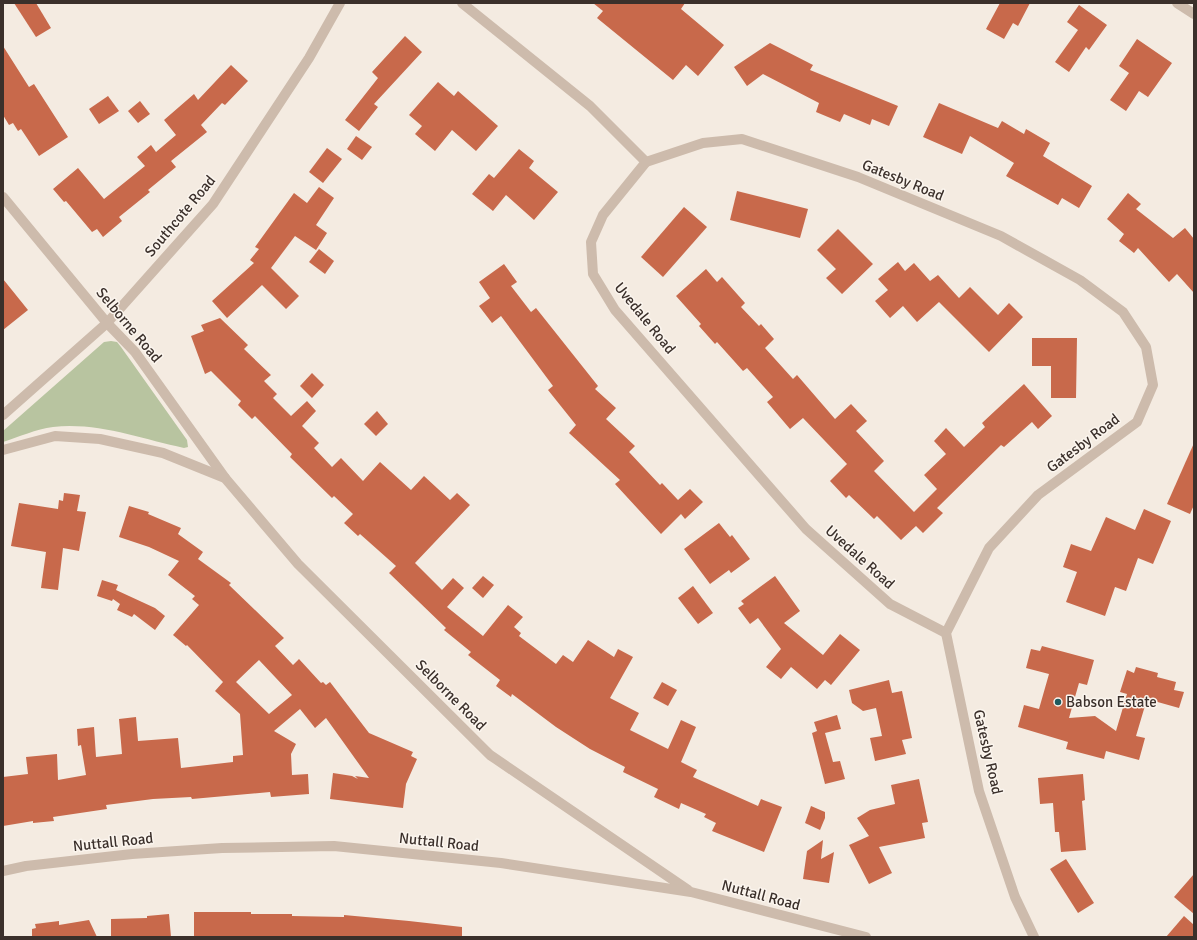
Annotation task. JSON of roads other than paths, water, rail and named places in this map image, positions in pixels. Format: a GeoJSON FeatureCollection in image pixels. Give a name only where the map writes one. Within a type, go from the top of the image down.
{"type":"FeatureCollection","features":[{"type":"Feature","properties":{"kind":"street","name":"Southcote Road"},"geometry":{"type":"LineString","coordinates":[[3,415],[107,323],[213,204],[309,58],[340,3]]}},
{"type":"Feature","properties":{"kind":"street"},"geometry":{"type":"LineString","coordinates":[[462,3],[590,106],[646,162]]}},
{"type":"Feature","properties":{"kind":"street"},"geometry":{"type":"LineString","coordinates":[[1177,3],[1194,14]]}},
{"type":"Feature","properties":{"kind":"street","name":"Gatesby Road"},"geometry":{"type":"LineString","coordinates":[[646,162],[703,143],[742,139],[858,177],[1001,236],[1080,280],[1122,312],[1146,347],[1153,385],[1137,422],[1038,495],[989,548],[946,633],[979,791],[1016,897],[1034,937]]}},
{"type":"Feature","properties":{"kind":"street","name":"Uvedale Road"},"geometry":{"type":"LineString","coordinates":[[646,162],[603,215],[591,242],[593,274],[615,310],[806,529],[890,604],[946,633]]}},
{"type":"Feature","properties":{"kind":"street","name":"Selborne Road"},"geometry":{"type":"LineString","coordinates":[[3,197],[107,323],[135,352],[225,478],[298,564],[490,755],[691,892]]}},
{"type":"Feature","properties":{"kind":"street","name":"Selborne Road"},"geometry":{"type":"LineString","coordinates":[[3,450],[55,436],[100,439],[163,453],[225,478]]}},
{"type":"Feature","properties":{"kind":"street","name":"Nuttall Road"},"geometry":{"type":"LineString","coordinates":[[3,871],[26,866],[147,853],[222,848],[334,846],[501,863],[691,892],[866,937]]}},
{"type":"Feature","properties":{"kind":"place","name":"Babson Estate"},"geometry":{"type":"Point","coordinates":[1058,702]}}]}
